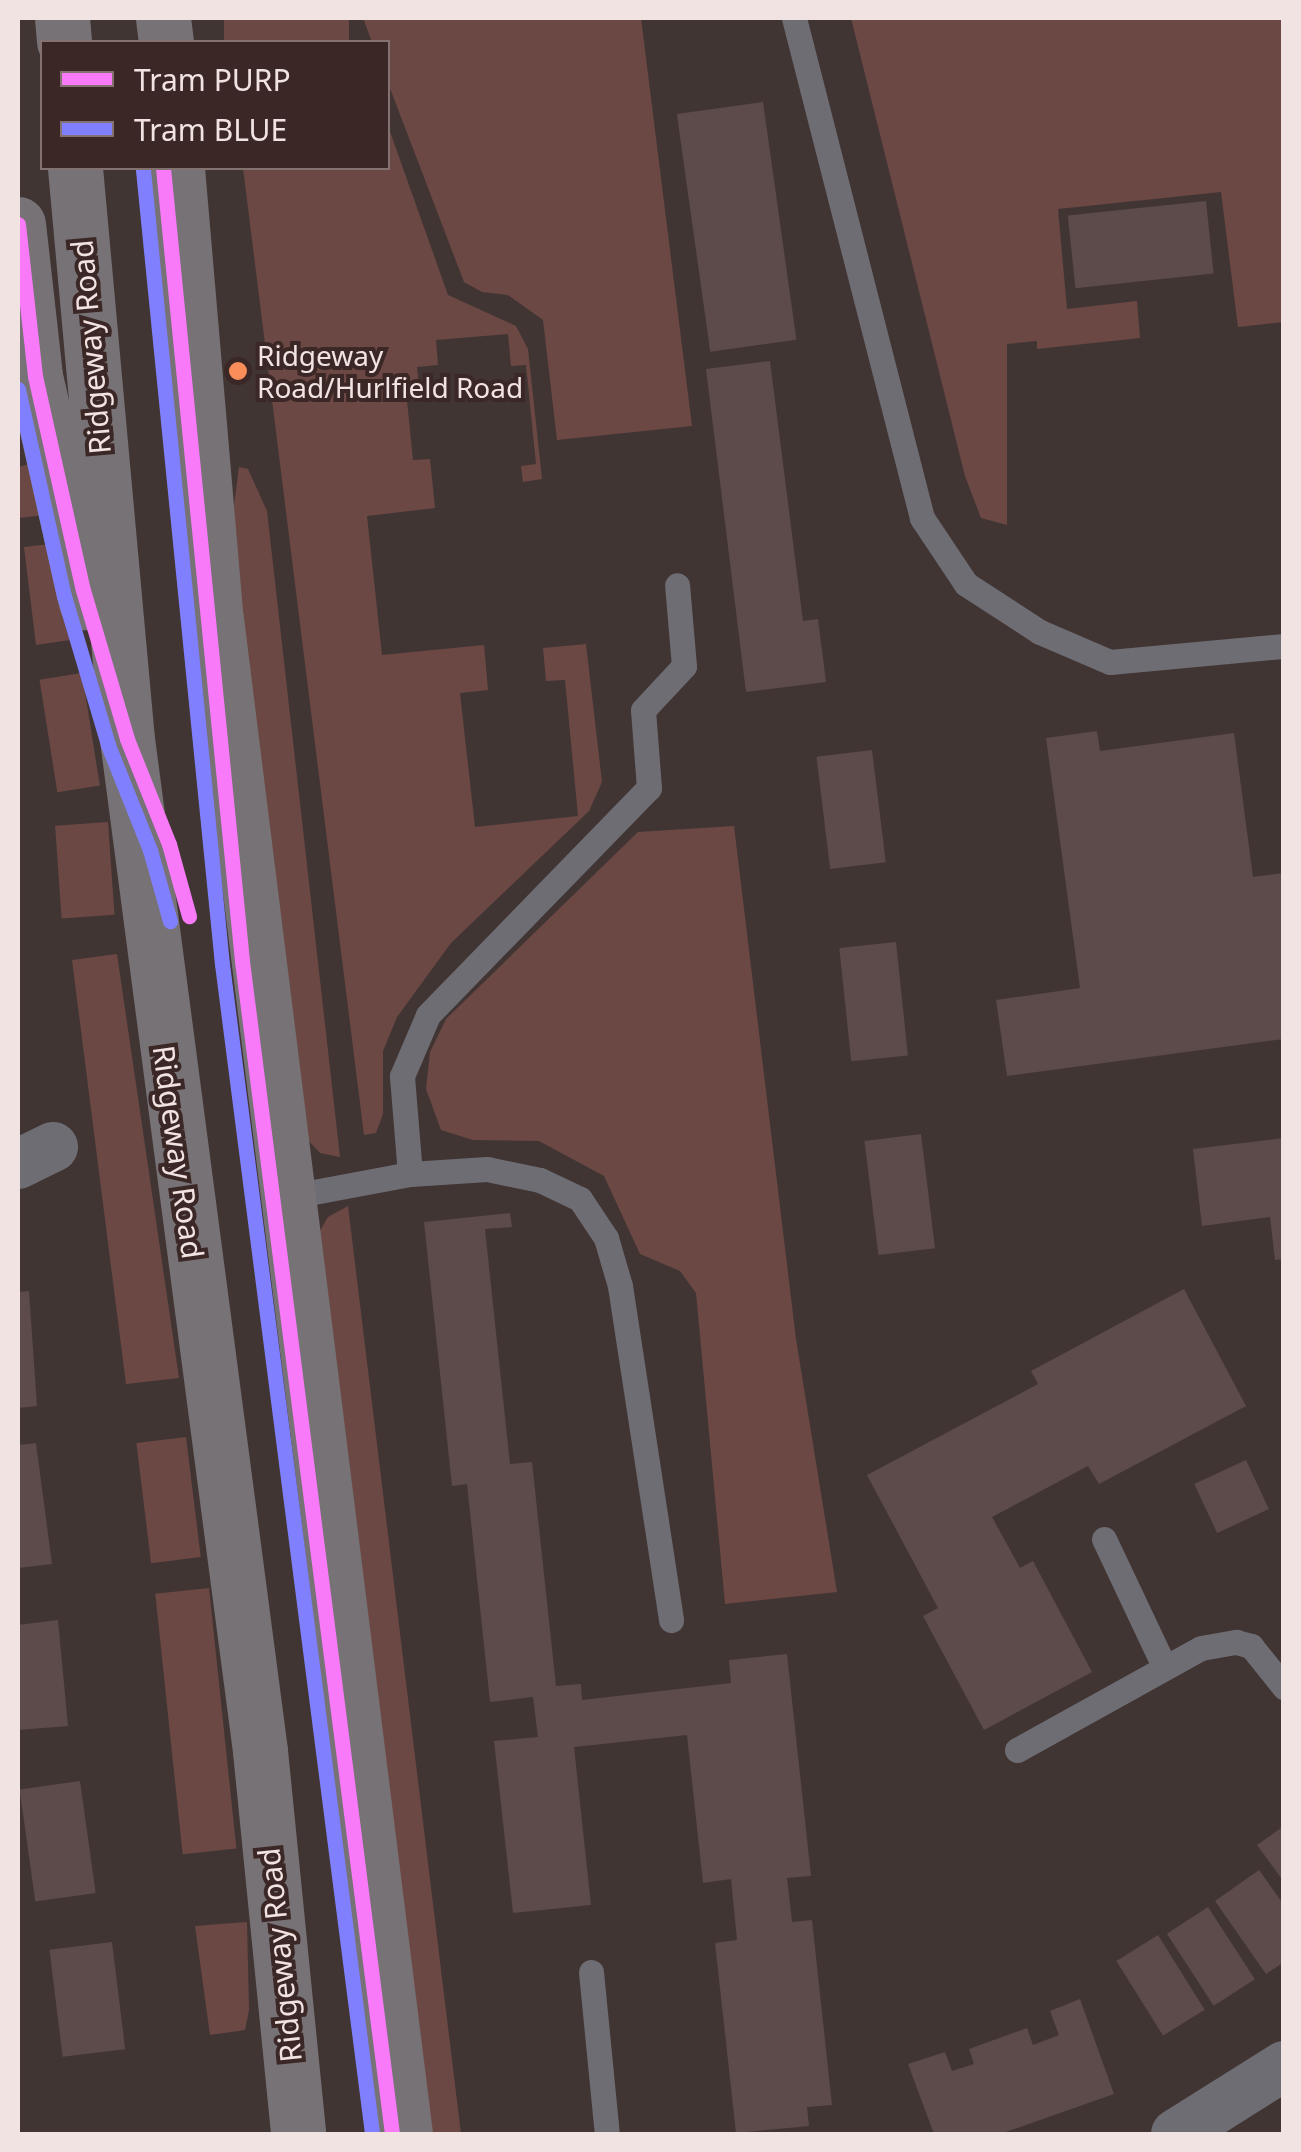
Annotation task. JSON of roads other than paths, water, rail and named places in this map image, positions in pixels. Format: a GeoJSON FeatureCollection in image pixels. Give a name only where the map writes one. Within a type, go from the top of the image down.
{"type":"FeatureCollection","features":[{"type":"Feature","properties":{"kind":"highway","name":"Ridgeway Road"},"geometry":{"type":"LineString","coordinates":[[74,170],[127,739],[260,1752],[298,2134]]}},
{"type":"Feature","properties":{"kind":"highway"},"geometry":{"type":"LineString","coordinates":[[176,170],[216,619],[405,2134]]}},
{"type":"Feature","properties":{"kind":"highway"},"geometry":{"type":"LineString","coordinates":[[18,224],[36,376],[82,590],[127,739]]}},
{"type":"Feature","properties":{"kind":"street"},"geometry":{"type":"LineString","coordinates":[[1176,2134],[1284,2066]]}},
{"type":"Feature","properties":{"kind":"lane"},"geometry":{"type":"LineString","coordinates":[[794,18],[922,518],[966,584],[1040,632],[1110,662],[1284,646]]}},
{"type":"Feature","properties":{"kind":"lane"},"geometry":{"type":"LineString","coordinates":[[410,1174],[402,1076],[428,1015],[649,788],[644,710],[684,666],[678,585]]}},
{"type":"Feature","properties":{"kind":"lane"},"geometry":{"type":"LineString","coordinates":[[286,1196],[410,1174],[487,1169],[540,1180],[580,1199],[606,1238],[620,1286],[671,1620]]}},
{"type":"Feature","properties":{"kind":"lane"},"geometry":{"type":"LineString","coordinates":[[1104,1539],[1164,1666]]}},
{"type":"Feature","properties":{"kind":"lane"},"geometry":{"type":"LineString","coordinates":[[1017,1750],[1202,1648],[1236,1642],[1251,1646],[1284,1686]]}},
{"type":"Feature","properties":{"kind":"lane"},"geometry":{"type":"LineString","coordinates":[[591,1972],[608,2134]]}},
{"type":"Feature","properties":{"kind":"tram line","name":"BLUE"},"geometry":{"type":"LineString","coordinates":[[143,170],[222,964],[372,2134]]}},
{"type":"Feature","properties":{"kind":"tram line","name":"PURP"},"geometry":{"type":"LineString","coordinates":[[163,170],[242,961],[392,2134]]}},
{"type":"Feature","properties":{"kind":"tram line","name":"PURP"},"geometry":{"type":"LineString","coordinates":[[18,224],[35,376],[83,590],[127,739],[169,844],[189,916]]}},
{"type":"Feature","properties":{"kind":"tram line","name":"BLUE"},"geometry":{"type":"LineString","coordinates":[[18,389],[64,596],[108,745],[150,850],[170,921]]}},
{"type":"Feature","properties":{"kind":"place","name":"Ridgeway Road/Hurlfield Road"},"geometry":{"type":"Point","coordinates":[238,371]}}]}
